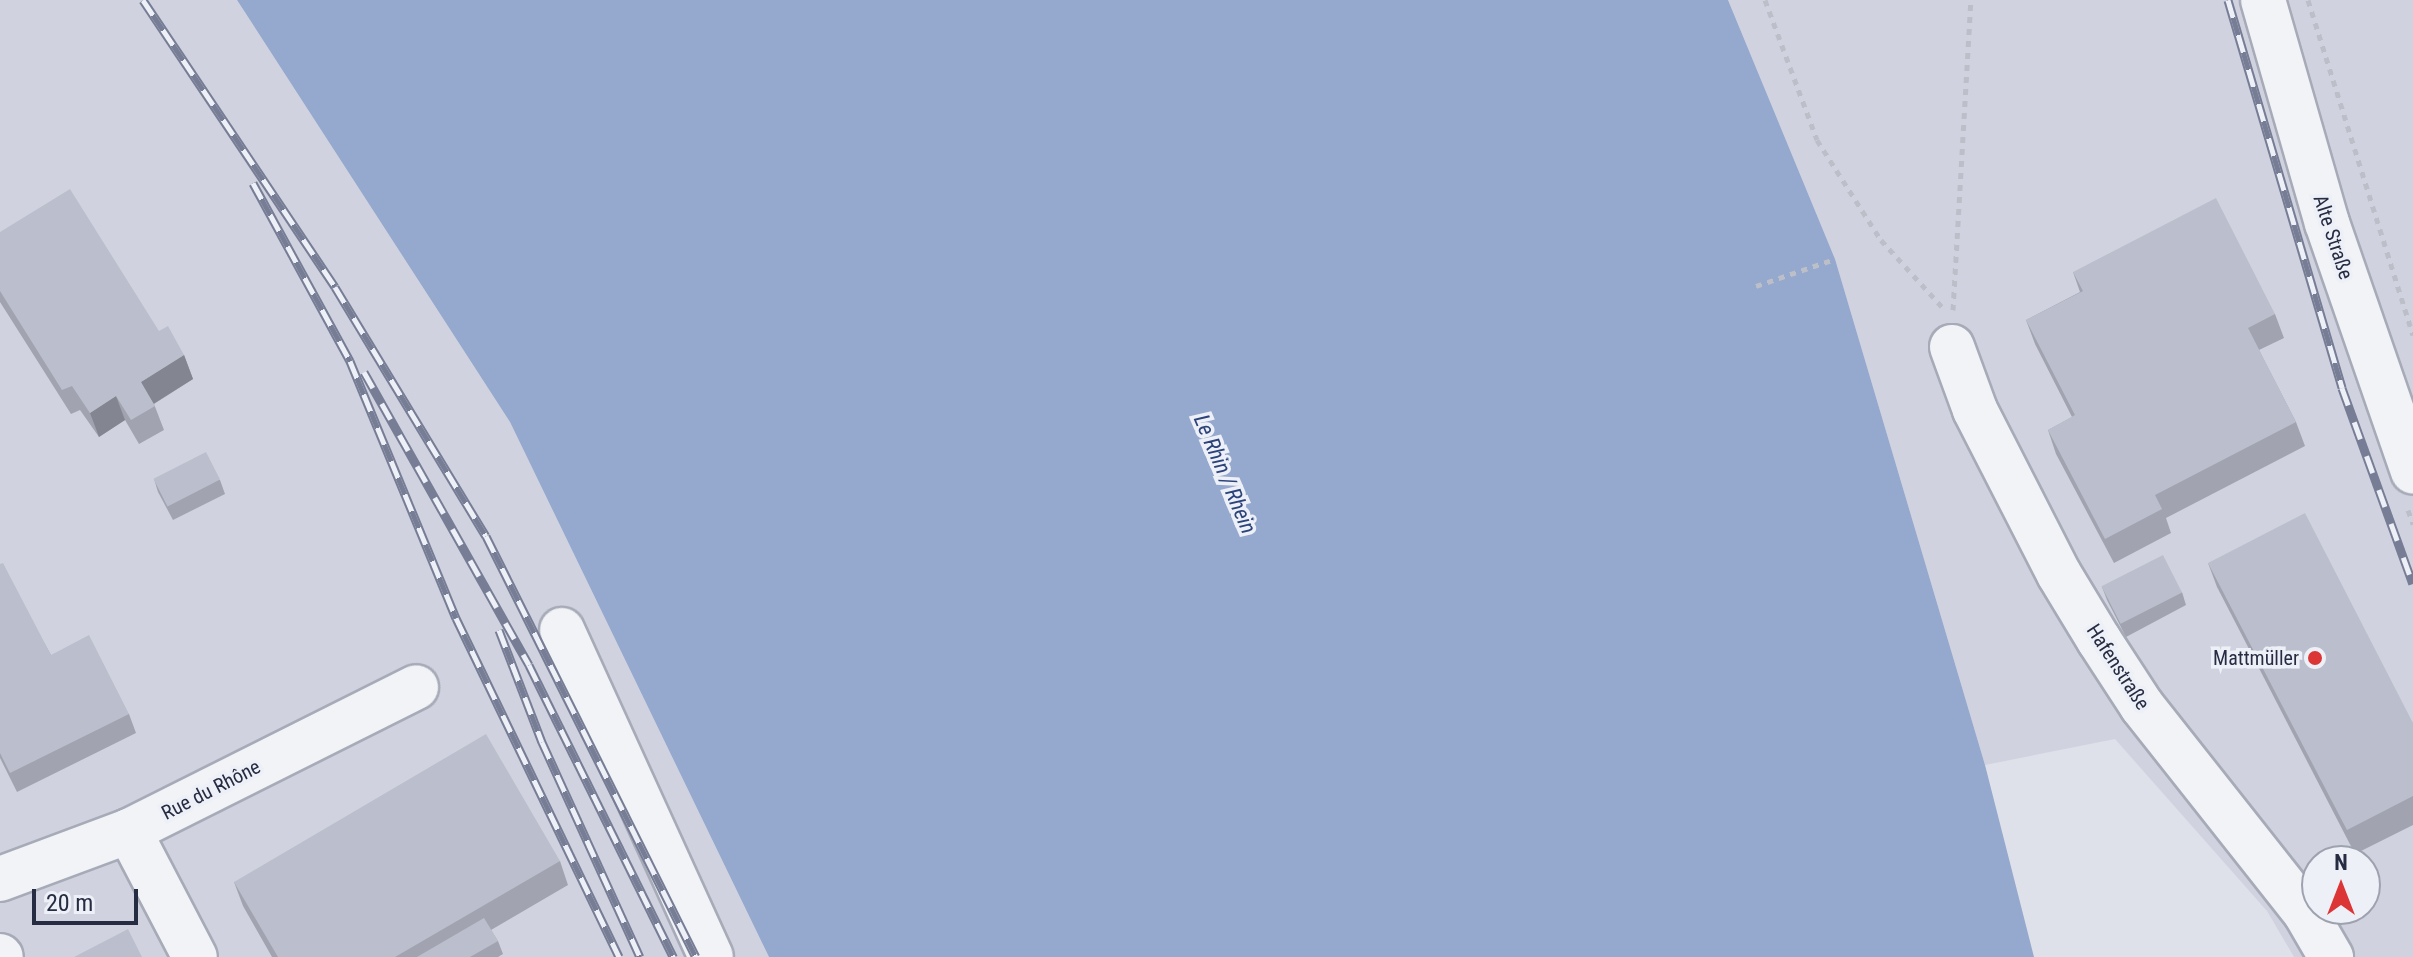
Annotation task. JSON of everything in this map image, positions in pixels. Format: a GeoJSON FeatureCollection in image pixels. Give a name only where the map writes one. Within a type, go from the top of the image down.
{"type":"FeatureCollection","features":[{"type":"Feature","properties":{"kind":"street","name":"Alte Straße"},"geometry":{"type":"LineString","coordinates":[[2263,0],[2327,223],[2413,472]]}},
{"type":"Feature","properties":{"kind":"street","name":"Hafenstraße"},"geometry":{"type":"LineString","coordinates":[[1952,347],[1975,410],[2059,574],[2099,640],[2142,706],[2306,914],[2331,957]]}},
{"type":"Feature","properties":{"kind":"street"},"geometry":{"type":"LineString","coordinates":[[562,630],[709,956]]}},
{"type":"Feature","properties":{"kind":"street","name":"Rue du Rhône"},"geometry":{"type":"LineString","coordinates":[[0,879],[129,831],[416,687]]}},
{"type":"Feature","properties":{"kind":"street"},"geometry":{"type":"LineString","coordinates":[[129,831],[195,957]]}},
{"type":"Feature","properties":{"kind":"path"},"geometry":{"type":"LineString","coordinates":[[1765,0],[1817,140],[1881,240],[1952,318],[1971,0]]}},
{"type":"Feature","properties":{"kind":"path"},"geometry":{"type":"LineString","coordinates":[[2308,0],[2413,335]]}},
{"type":"Feature","properties":{"kind":"path"},"geometry":{"type":"LineString","coordinates":[[1756,286],[1835,259]]}},
{"type":"Feature","properties":{"kind":"shaded area"},"geometry":{"type":"Polygon","coordinates":[[[0,0],[237,0],[510,422],[769,957],[0,957],[0,0]]]}},
{"type":"Feature","properties":{"kind":"shaded area"},"geometry":{"type":"Polygon","coordinates":[[[1728,0],[2413,0],[2413,957],[2294,957],[2267,911],[2115,739],[1985,765],[1835,259],[1728,0]]]}},
{"type":"Feature","properties":{"kind":"water","name":"Le Rhin / Rhein"},"geometry":{"type":"Polygon","coordinates":[[[237,0],[1728,0],[1835,259],[1985,765],[2034,957],[769,957],[510,422],[237,0]]]}},
{"type":"Feature","properties":{"kind":"building"},"geometry":{"type":"Polygon","coordinates":[[[70,189],[159,331],[168,326],[184,355],[141,382],[155,406],[131,420],[116,396],[90,413],[72,386],[62,390],[0,291],[0,232],[70,189]]]}},
{"type":"Feature","properties":{"kind":"building"},"geometry":{"type":"Polygon","coordinates":[[[2216,198],[2275,314],[2248,328],[2296,422],[2155,495],[2162,509],[2105,539],[2048,430],[2075,415],[2026,320],[2083,291],[2073,272],[2216,198]]]}},
{"type":"Feature","properties":{"kind":"building"},"geometry":{"type":"Polygon","coordinates":[[[206,452],[220,480],[168,506],[153,479],[206,452]]]}},
{"type":"Feature","properties":{"kind":"building","name":"Mattmüller"},"geometry":{"type":"Polygon","coordinates":[[[2305,513],[2413,723],[2413,796],[2347,830],[2208,563],[2305,513]]]}},
{"type":"Feature","properties":{"kind":"building"},"geometry":{"type":"Polygon","coordinates":[[[2163,555],[2182,592],[2121,624],[2102,586],[2163,555]]]}},
{"type":"Feature","properties":{"kind":"building"},"geometry":{"type":"Polygon","coordinates":[[[3,563],[51,655],[89,635],[129,714],[10,773],[0,753],[0,564],[3,563]]]}},
{"type":"Feature","properties":{"kind":"building"},"geometry":{"type":"Polygon","coordinates":[[[486,734],[560,861],[395,957],[278,957],[234,882],[486,734]]]}},
{"type":"Feature","properties":{"kind":"building"},"geometry":{"type":"Polygon","coordinates":[[[484,918],[498,941],[470,957],[417,957],[484,918]]]}},
{"type":"Feature","properties":{"kind":"building"},"geometry":{"type":"Polygon","coordinates":[[[128,929],[142,957],[74,957],[128,929]]]}},
{"type":"Feature","properties":{"kind":"railway"},"geometry":{"type":"LineString","coordinates":[[143,0],[335,287],[486,536],[696,957]]}},
{"type":"Feature","properties":{"kind":"railway"},"geometry":{"type":"LineString","coordinates":[[2228,0],[2342,388],[2413,584]]}},
{"type":"Feature","properties":{"kind":"railway"},"geometry":{"type":"LineString","coordinates":[[253,183],[350,361],[456,618],[619,957]]}},
{"type":"Feature","properties":{"kind":"railway"},"geometry":{"type":"LineString","coordinates":[[364,372],[529,665],[673,957]]}},
{"type":"Feature","properties":{"kind":"railway"},"geometry":{"type":"LineString","coordinates":[[499,630],[542,742],[640,957]]}},
{"type":"Feature","properties":{"kind":"place","name":"Mattmüller"},"geometry":{"type":"Point","coordinates":[2315,658]}}]}
